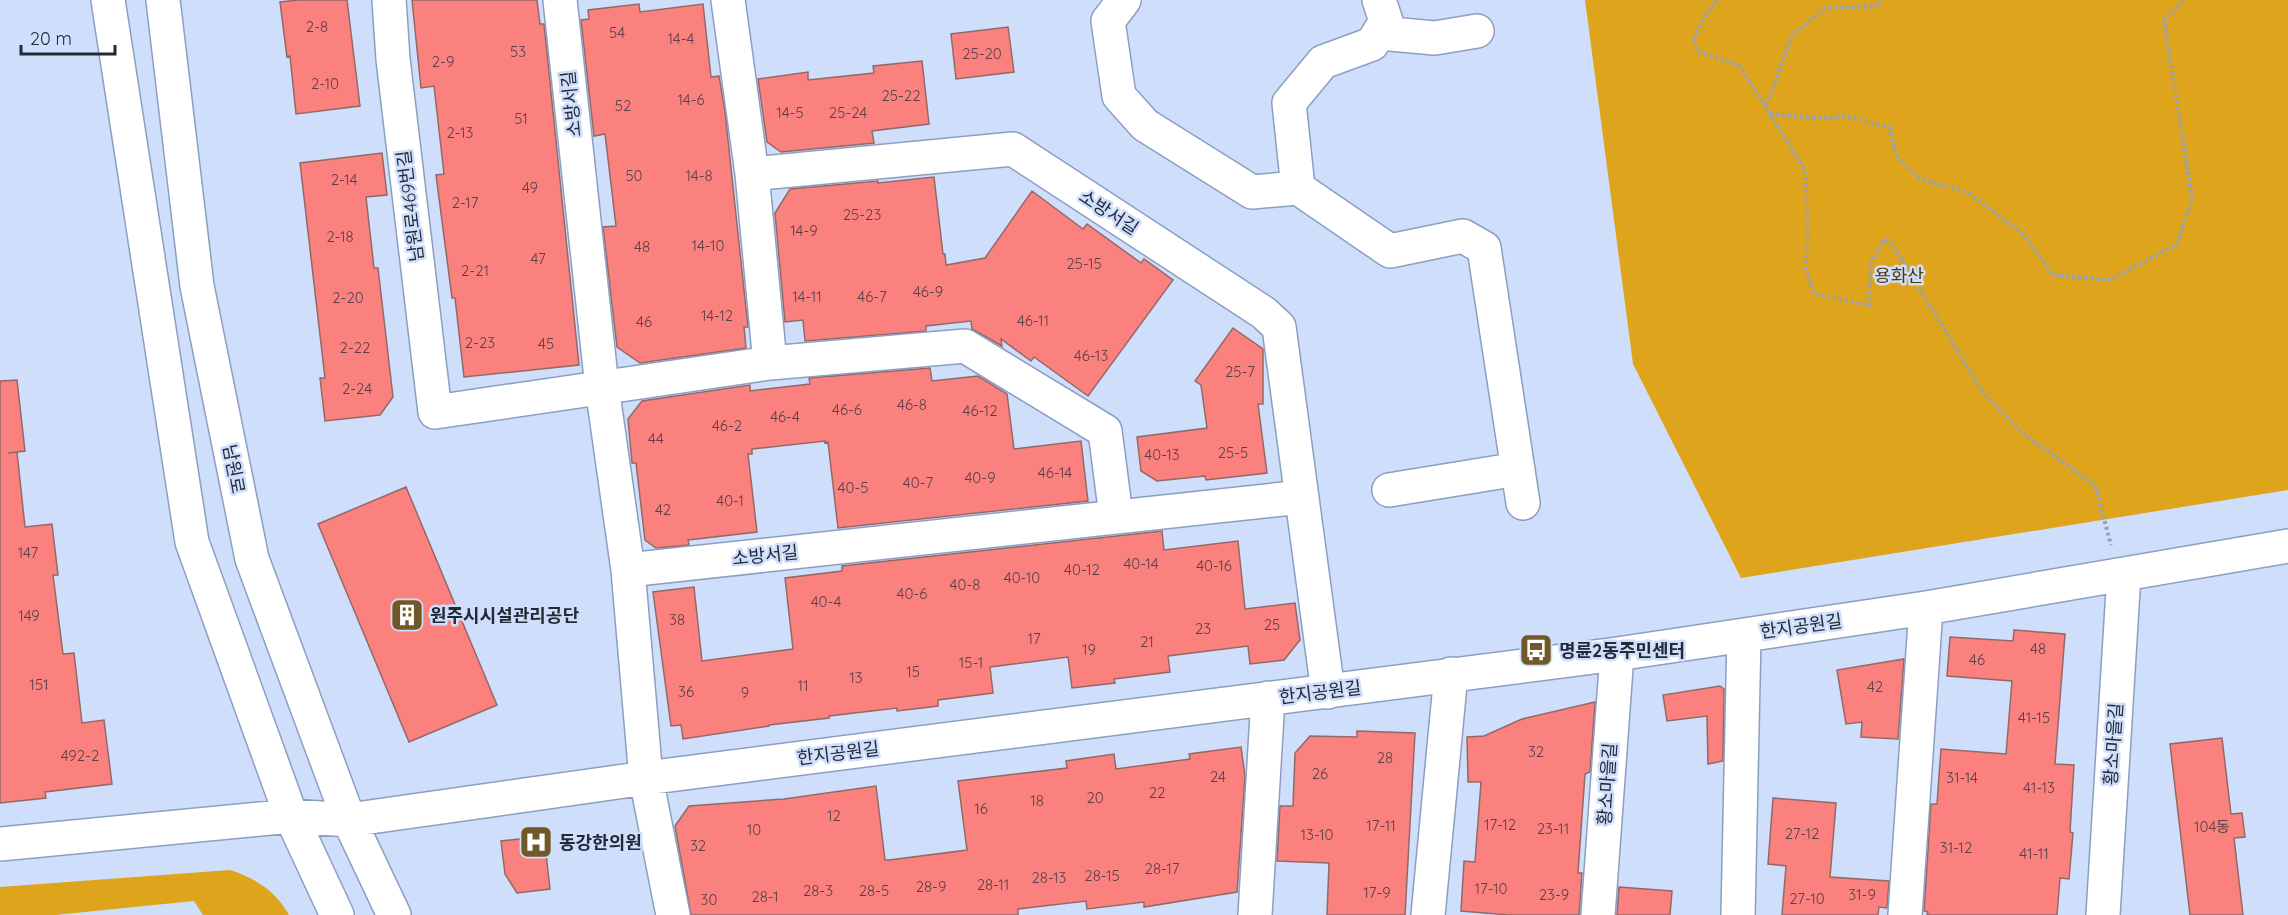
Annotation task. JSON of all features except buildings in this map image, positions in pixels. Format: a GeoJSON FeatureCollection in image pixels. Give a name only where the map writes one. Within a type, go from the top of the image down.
{"type":"FeatureCollection","features":[{"type":"Feature","properties":{"kind":"street"},"geometry":{"type":"LineString","coordinates":[[108,0],[192,542],[291,816],[337,915]]}},
{"type":"Feature","properties":{"kind":"street","name":"남원로"},"geometry":{"type":"LineString","coordinates":[[163,0],[197,286],[252,559],[349,820],[394,915]]}},
{"type":"Feature","properties":{"kind":"street","name":"남원로469번길"},"geometry":{"type":"LineString","coordinates":[[389,0],[393,59],[435,412],[602,387]]}},
{"type":"Feature","properties":{"kind":"street","name":"소방서길"},"geometry":{"type":"LineString","coordinates":[[560,0],[602,387],[628,570],[646,778],[673,915]]}},
{"type":"Feature","properties":{"kind":"street"},"geometry":{"type":"LineString","coordinates":[[728,0],[752,174],[770,363]]}},
{"type":"Feature","properties":{"kind":"street"},"geometry":{"type":"LineString","coordinates":[[1124,0],[1108,21],[1119,96],[1145,125],[1252,192],[1298,188],[1390,251],[1463,236],[1484,248],[1524,503]]}},
{"type":"Feature","properties":{"kind":"street"},"geometry":{"type":"LineString","coordinates":[[1298,188],[1289,103],[1323,62],[1372,44],[1386,21],[1379,0]]}},
{"type":"Feature","properties":{"kind":"street"},"geometry":{"type":"LineString","coordinates":[[1379,33],[1435,38],[1477,31]]}},
{"type":"Feature","properties":{"kind":"street","name":"소방서길"},"geometry":{"type":"LineString","coordinates":[[752,174],[1013,149],[1264,313],[1279,327],[1328,692]]}},
{"type":"Feature","properties":{"kind":"street"},"geometry":{"type":"LineString","coordinates":[[602,387],[770,363],[965,346],[1105,431],[1116,516]]}},
{"type":"Feature","properties":{"kind":"street"},"geometry":{"type":"LineString","coordinates":[[1389,490],[1518,469]]}},
{"type":"Feature","properties":{"kind":"street","name":"소방서길"},"geometry":{"type":"LineString","coordinates":[[628,570],[1302,497]]}},
{"type":"Feature","properties":{"kind":"street","name":"한지공원길"},"geometry":{"type":"LineString","coordinates":[[291,816],[349,820],[646,778],[1617,654],[1926,608],[2118,561],[2288,546]]}},
{"type":"Feature","properties":{"kind":"street","name":"황소마을길"},"geometry":{"type":"LineString","coordinates":[[2103,915],[2118,561]]}},
{"type":"Feature","properties":{"kind":"street"},"geometry":{"type":"LineString","coordinates":[[1905,915],[1926,608]]}},
{"type":"Feature","properties":{"kind":"street"},"geometry":{"type":"LineString","coordinates":[[1738,915],[1744,635]]}},
{"type":"Feature","properties":{"kind":"street","name":"황소마을길"},"geometry":{"type":"LineString","coordinates":[[1598,915],[1617,654]]}},
{"type":"Feature","properties":{"kind":"street"},"geometry":{"type":"LineString","coordinates":[[1428,915],[1451,674]]}},
{"type":"Feature","properties":{"kind":"street"},"geometry":{"type":"LineString","coordinates":[[1248,914],[1268,698]]}},
{"type":"Feature","properties":{"kind":"street"},"geometry":{"type":"LineString","coordinates":[[0,844],[291,816]]}},
{"type":"Feature","properties":{"kind":"path"},"geometry":{"type":"LineString","coordinates":[[1717,0],[1706,14],[1694,40],[1698,52],[1740,66],[1805,170],[1808,231],[1805,268],[1814,294],[1869,305],[1871,262],[1885,238],[1893,245],[1982,391],[2022,433],[2095,485],[2118,561]]}},
{"type":"Feature","properties":{"kind":"path"},"geometry":{"type":"LineString","coordinates":[[1766,106],[1793,34],[1825,8],[1877,6],[1880,0]]}},
{"type":"Feature","properties":{"kind":"path"},"geometry":{"type":"LineString","coordinates":[[1770,114],[1816,118],[1846,116],[1890,128],[1896,155],[1920,179],[1967,192],[2023,234],[2053,275],[2110,280],[2177,244],[2192,198],[2164,20],[2184,0]]}},
{"type":"Feature","properties":{"kind":"green space","name":"용화산"},"geometry":{"type":"Polygon","coordinates":[[[1585,0],[2288,0],[2288,490],[1741,578],[1633,364],[1585,0]]]}},
{"type":"Feature","properties":{"kind":"green space"},"geometry":{"type":"Polygon","coordinates":[[[230,870],[264,886],[278,899],[289,915],[203,915],[194,901],[55,915],[0,915],[0,887],[230,870]]]}},
{"type":"Feature","properties":{"kind":"place","name":"원주시시설관리공단"},"geometry":{"type":"Point","coordinates":[407,615]}},
{"type":"Feature","properties":{"kind":"place","name":"명륜2동주민센터"},"geometry":{"type":"Point","coordinates":[1536,650]}},
{"type":"Feature","properties":{"kind":"place","name":"동강한의원"},"geometry":{"type":"Point","coordinates":[536,842]}}]}
